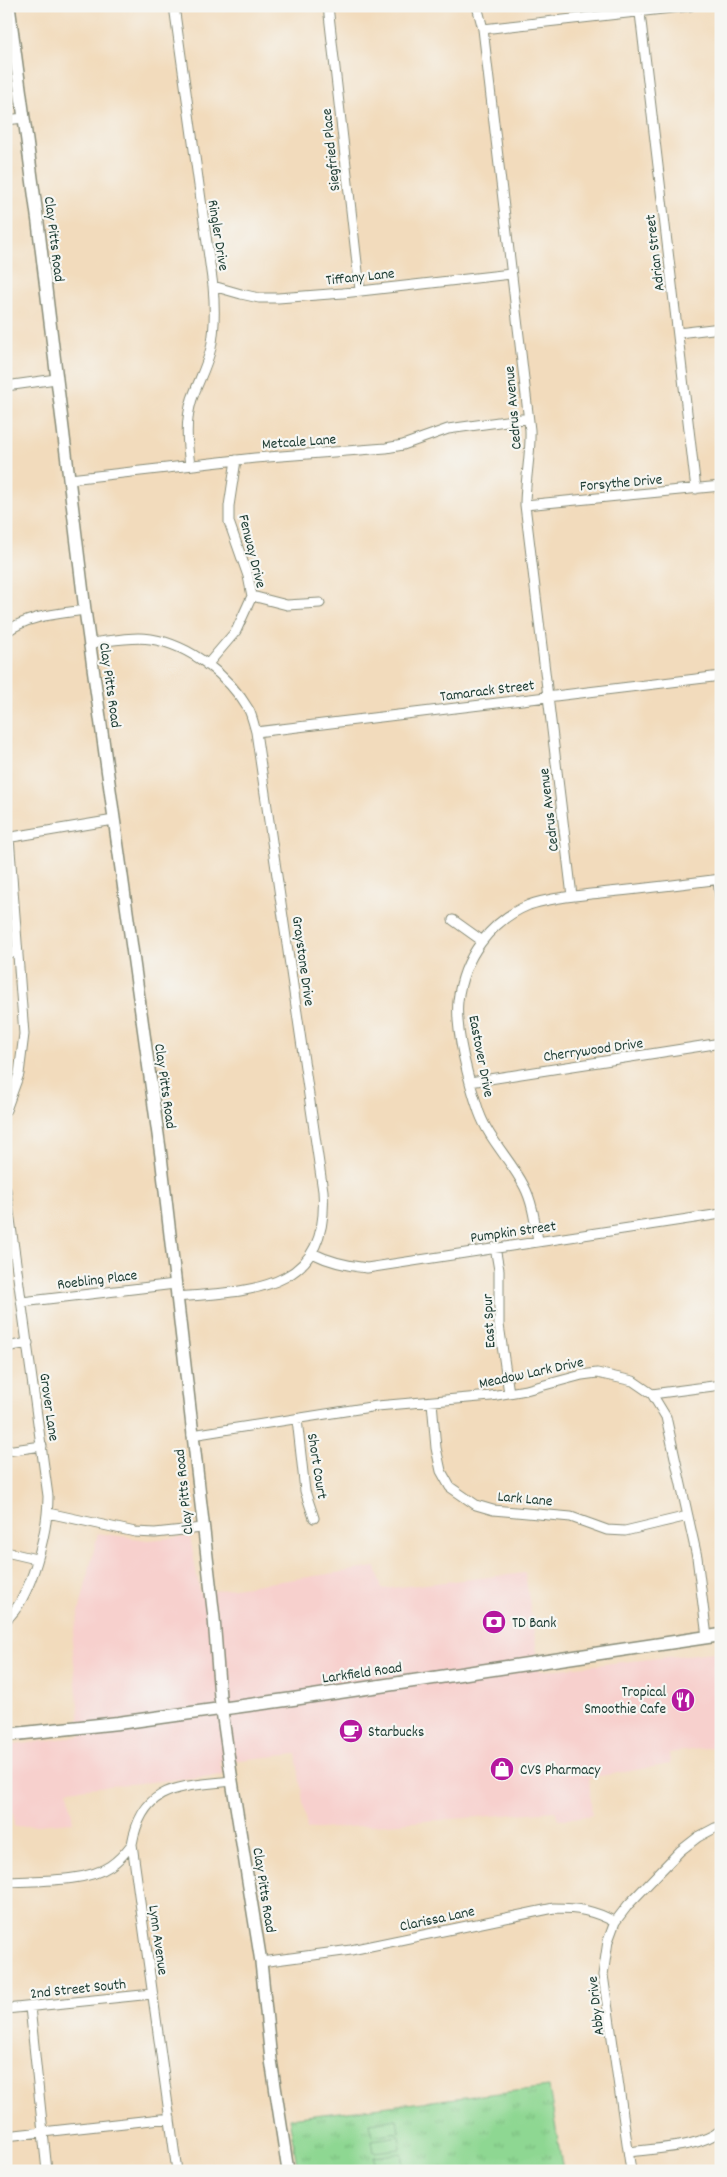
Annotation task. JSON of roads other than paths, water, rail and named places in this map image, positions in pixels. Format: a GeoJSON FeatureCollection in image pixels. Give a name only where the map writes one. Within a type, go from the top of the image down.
{"type":"FeatureCollection","features":[{"type":"Feature","properties":{"kind":"main road","name":"Larkfield Road"},"geometry":{"type":"LineString","coordinates":[[6,1735],[118,1723],[548,1662],[721,1635]]}},
{"type":"Feature","properties":{"kind":"street","name":"Clay Pitts Road"},"geometry":{"type":"LineString","coordinates":[[9,6],[85,610],[161,1156],[202,1528],[214,1618],[216,1659],[222,1708],[262,1962],[271,2060],[287,2171]]}},
{"type":"Feature","properties":{"kind":"street","name":"Ringler Drive"},"geometry":{"type":"LineString","coordinates":[[174,6],[214,286],[215,307],[206,367],[192,401],[188,417],[187,433],[190,465]]}},
{"type":"Feature","properties":{"kind":"street","name":"Siegfried Place"},"geometry":{"type":"LineString","coordinates":[[328,6],[360,290]]}},
{"type":"Feature","properties":{"kind":"street","name":"Cedrus Avenue"},"geometry":{"type":"LineString","coordinates":[[477,6],[482,29],[531,443],[525,505],[572,896]]}},
{"type":"Feature","properties":{"kind":"street"},"geometry":{"type":"LineString","coordinates":[[482,29],[690,6]]}},
{"type":"Feature","properties":{"kind":"street","name":"Adrian Street"},"geometry":{"type":"LineString","coordinates":[[640,13],[696,489]]}},
{"type":"Feature","properties":{"kind":"street"},"geometry":{"type":"LineString","coordinates":[[6,120],[24,118]]}},
{"type":"Feature","properties":{"kind":"street","name":"Tiffany Lane"},"geometry":{"type":"LineString","coordinates":[[214,286],[259,298],[343,293],[512,274]]}},
{"type":"Feature","properties":{"kind":"street"},"geometry":{"type":"LineString","coordinates":[[678,333],[721,328]]}},
{"type":"Feature","properties":{"kind":"street"},"geometry":{"type":"LineString","coordinates":[[6,386],[56,379]]}},
{"type":"Feature","properties":{"kind":"street","name":"Metcale Lane"},"geometry":{"type":"LineString","coordinates":[[70,479],[236,460],[386,448],[403,445],[448,429],[528,418]]}},
{"type":"Feature","properties":{"kind":"street","name":"Fenway Drive"},"geometry":{"type":"LineString","coordinates":[[207,665],[236,630],[252,596],[248,576],[229,522],[229,506],[236,460]]}},
{"type":"Feature","properties":{"kind":"street","name":"Forsythe Drive"},"geometry":{"type":"LineString","coordinates":[[525,505],[721,486]]}},
{"type":"Feature","properties":{"kind":"street"},"geometry":{"type":"LineString","coordinates":[[252,596],[288,605],[320,603]]}},
{"type":"Feature","properties":{"kind":"street"},"geometry":{"type":"LineString","coordinates":[[6,632],[33,618],[85,610]]}},
{"type":"Feature","properties":{"kind":"street","name":"Graystone Drive"},"geometry":{"type":"LineString","coordinates":[[90,643],[151,639],[186,650],[207,665],[237,694],[250,711],[256,732],[324,1191],[324,1222],[319,1238],[312,1252],[300,1266],[276,1283],[242,1292],[176,1297]]}},
{"type":"Feature","properties":{"kind":"street","name":"Tamarack Street"},"geometry":{"type":"LineString","coordinates":[[256,732],[721,676]]}},
{"type":"Feature","properties":{"kind":"street"},"geometry":{"type":"LineString","coordinates":[[6,1110],[19,1074],[24,1034],[7,837],[114,820]]}},
{"type":"Feature","properties":{"kind":"street"},"geometry":{"type":"LineString","coordinates":[[719,879],[721,906]]}},
{"type":"Feature","properties":{"kind":"street","name":"Eastover Drive"},"geometry":{"type":"LineString","coordinates":[[538,1241],[534,1214],[525,1187],[492,1138],[480,1113],[470,1082],[458,1023],[458,1002],[467,969],[481,940],[510,915],[530,905],[572,896],[719,879]]}},
{"type":"Feature","properties":{"kind":"street"},"geometry":{"type":"LineString","coordinates":[[453,920],[481,940]]}},
{"type":"Feature","properties":{"kind":"street"},"geometry":{"type":"LineString","coordinates":[[6,953],[18,952]]}},
{"type":"Feature","properties":{"kind":"street","name":"Cherrywood Drive"},"geometry":{"type":"LineString","coordinates":[[470,1082],[721,1043]]}},
{"type":"Feature","properties":{"kind":"street","name":"Grover Lane"},"geometry":{"type":"LineString","coordinates":[[6,1190],[48,1496],[48,1514],[21,1604],[6,1620]]}},
{"type":"Feature","properties":{"kind":"street","name":"Pumpkin Street"},"geometry":{"type":"LineString","coordinates":[[312,1252],[329,1262],[367,1268],[721,1214]]}},
{"type":"Feature","properties":{"kind":"street","name":"East Spur"},"geometry":{"type":"LineString","coordinates":[[495,1247],[499,1270],[499,1325],[510,1393]]}},
{"type":"Feature","properties":{"kind":"street","name":"Roebling Place"},"geometry":{"type":"LineString","coordinates":[[22,1302],[175,1284]]}},
{"type":"Feature","properties":{"kind":"street"},"geometry":{"type":"LineString","coordinates":[[6,1347],[28,1344]]}},
{"type":"Feature","properties":{"kind":"street","name":"Meadow Lark Drive"},"geometry":{"type":"LineString","coordinates":[[192,1435],[377,1406],[510,1393],[582,1374],[596,1373],[633,1381],[652,1394],[666,1418],[697,1558],[707,1637]]}},
{"type":"Feature","properties":{"kind":"street"},"geometry":{"type":"LineString","coordinates":[[652,1394],[721,1385]]}},
{"type":"Feature","properties":{"kind":"street","name":"Lark Lane"},"geometry":{"type":"LineString","coordinates":[[432,1402],[436,1448],[441,1471],[450,1486],[476,1505],[493,1510],[571,1517],[607,1530],[625,1532],[688,1516]]}},
{"type":"Feature","properties":{"kind":"street","name":"Short Court"},"geometry":{"type":"LineString","coordinates":[[297,1418],[305,1491],[314,1518]]}},
{"type":"Feature","properties":{"kind":"street"},"geometry":{"type":"LineString","coordinates":[[6,1451],[42,1446]]}},
{"type":"Feature","properties":{"kind":"street"},"geometry":{"type":"LineString","coordinates":[[48,1514],[135,1532],[155,1534],[202,1528]]}},
{"type":"Feature","properties":{"kind":"street"},"geometry":{"type":"LineString","coordinates":[[6,1552],[36,1559]]}},
{"type":"Feature","properties":{"kind":"street","name":"Lynn Avenue"},"geometry":{"type":"LineString","coordinates":[[177,2171],[132,1844],[135,1827],[142,1811],[162,1793],[175,1788],[232,1781]]}},
{"type":"Feature","properties":{"kind":"street","name":"Abby Drive"},"geometry":{"type":"LineString","coordinates":[[631,2171],[603,1975],[608,1941],[615,1922],[628,1904],[680,1851],[698,1837],[721,1827]]}},
{"type":"Feature","properties":{"kind":"street"},"geometry":{"type":"LineString","coordinates":[[6,1882],[93,1874],[110,1867],[122,1857],[132,1844]]}},
{"type":"Feature","properties":{"kind":"street","name":"Clarissa Lane"},"geometry":{"type":"LineString","coordinates":[[262,1962],[351,1950],[554,1908],[577,1908],[591,1911],[615,1922]]}},
{"type":"Feature","properties":{"kind":"street","name":"2nd Street South"},"geometry":{"type":"LineString","coordinates":[[6,2009],[152,1994]]}},
{"type":"Feature","properties":{"kind":"street"},"geometry":{"type":"LineString","coordinates":[[30,2007],[47,2171]]}},
{"type":"Feature","properties":{"kind":"street"},"geometry":{"type":"LineString","coordinates":[[6,2136],[170,2118]]}},
{"type":"Feature","properties":{"kind":"street"},"geometry":{"type":"LineString","coordinates":[[629,2152],[693,2143],[716,2134],[721,2130]]}},
{"type":"Feature","properties":{"kind":"place","name":"TD Bank"},"geometry":{"type":"Point","coordinates":[494,1622]}},
{"type":"Feature","properties":{"kind":"place","name":"Tropical Smoothie Cafe"},"geometry":{"type":"Point","coordinates":[683,1700]}},
{"type":"Feature","properties":{"kind":"place","name":"Starbucks"},"geometry":{"type":"Point","coordinates":[351,1731]}},
{"type":"Feature","properties":{"kind":"place","name":"CVS Pharmacy"},"geometry":{"type":"Point","coordinates":[502,1769]}}]}
